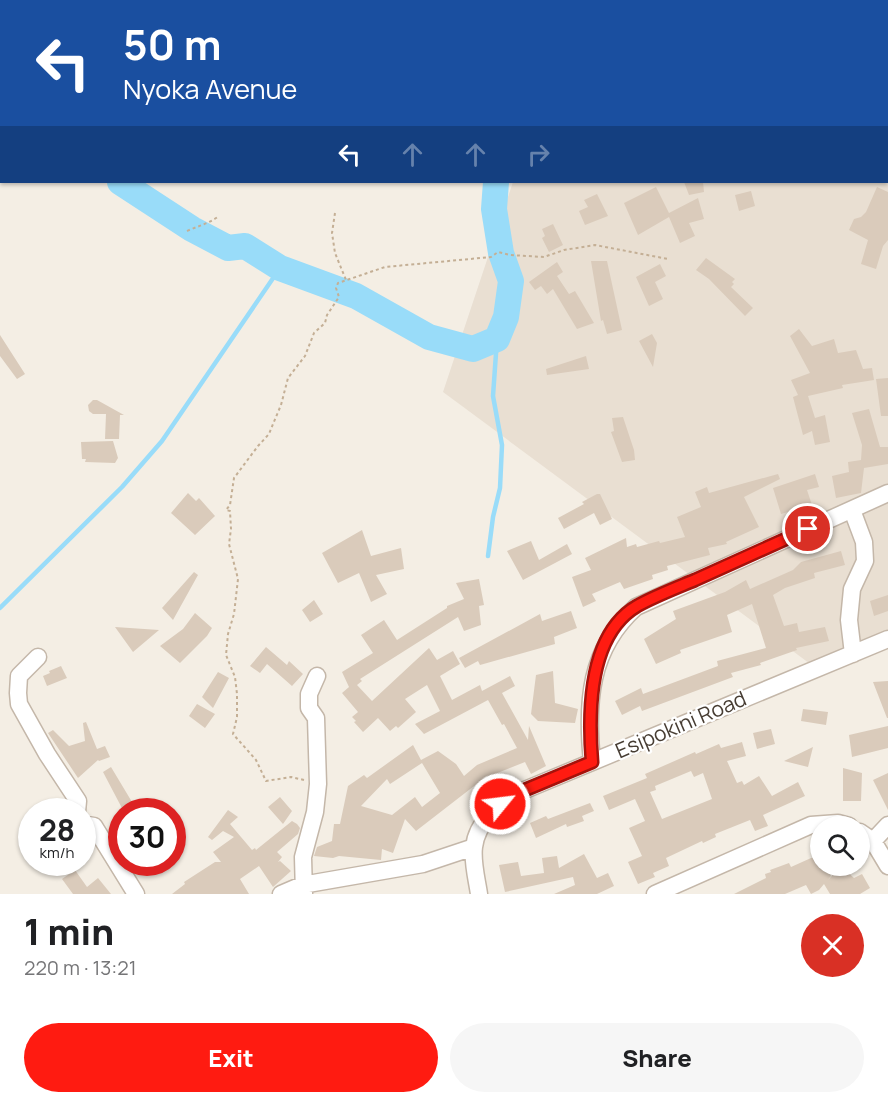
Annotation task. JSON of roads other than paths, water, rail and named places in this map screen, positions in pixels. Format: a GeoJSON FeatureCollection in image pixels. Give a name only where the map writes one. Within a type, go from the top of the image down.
{"type":"FeatureCollection","features":[{"type":"Feature","properties":{"kind":"street"},"geometry":{"type":"LineString","coordinates":[[592,762],[590,736],[595,674],[603,646],[622,619],[636,607],[888,493]]}},
{"type":"Feature","properties":{"kind":"street"},"geometry":{"type":"LineString","coordinates":[[852,510],[864,542],[865,561],[852,589],[849,620],[853,654]]}},
{"type":"Feature","properties":{"kind":"street","name":"Esipokini Road"},"geometry":{"type":"LineString","coordinates":[[478,894],[474,847],[480,827],[500,804],[520,792],[888,639]]}},
{"type":"Feature","properties":{"kind":"street"},"geometry":{"type":"LineString","coordinates":[[38,657],[20,676],[19,704],[47,754],[76,798]]}},
{"type":"Feature","properties":{"kind":"street"},"geometry":{"type":"LineString","coordinates":[[303,889],[303,857],[315,812],[318,784],[316,718],[309,708],[309,694],[318,676]]}},
{"type":"Feature","properties":{"kind":"street"},"geometry":{"type":"LineString","coordinates":[[655,894],[810,825]]}},
{"type":"Feature","properties":{"kind":"street"},"geometry":{"type":"LineString","coordinates":[[870,835],[888,825]]}},
{"type":"Feature","properties":{"kind":"street"},"geometry":{"type":"LineString","coordinates":[[96,831],[136,894]]}},
{"type":"Feature","properties":{"kind":"street"},"geometry":{"type":"LineString","coordinates":[[870,842],[888,866]]}},
{"type":"Feature","properties":{"kind":"street"},"geometry":{"type":"LineString","coordinates":[[281,894],[423,864],[474,847]]}},
{"type":"Feature","properties":{"kind":"waterway"},"geometry":{"type":"LineString","coordinates":[[122,183],[192,229],[228,248],[245,246],[280,268],[356,296],[429,337],[473,349],[497,339],[506,317],[511,281],[501,253],[494,209],[496,183]]}},
{"type":"Feature","properties":{"kind":"waterway"},"geometry":{"type":"LineString","coordinates":[[0,608],[122,487],[162,441],[280,268]]}},
{"type":"Feature","properties":{"kind":"waterway"},"geometry":{"type":"LineString","coordinates":[[488,556],[493,517],[500,488],[502,445],[493,396],[497,339]]}}]}
